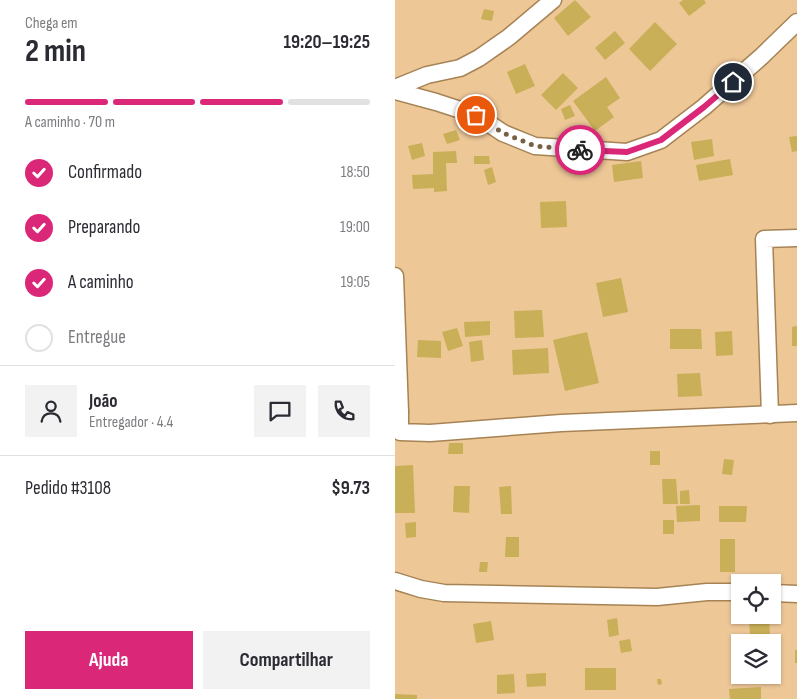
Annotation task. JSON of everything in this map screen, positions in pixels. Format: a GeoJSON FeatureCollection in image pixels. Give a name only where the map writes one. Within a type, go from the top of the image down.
{"type":"FeatureCollection","features":[{"type":"Feature","properties":{"kind":"street"},"geometry":{"type":"LineString","coordinates":[[395,89],[427,75],[460,68],[479,58],[509,37],[553,0]]}},
{"type":"Feature","properties":{"kind":"street"},"geometry":{"type":"LineString","coordinates":[[395,89],[476,115],[503,133],[535,146],[627,152],[661,140],[697,113],[762,56],[797,22]]}},
{"type":"Feature","properties":{"kind":"street"},"geometry":{"type":"LineString","coordinates":[[770,415],[764,239],[797,238]]}},
{"type":"Feature","properties":{"kind":"street"},"geometry":{"type":"LineString","coordinates":[[395,276],[400,432],[430,433],[561,423],[797,413]]}},
{"type":"Feature","properties":{"kind":"street"},"geometry":{"type":"LineString","coordinates":[[395,580],[421,589],[444,593],[657,597],[707,592],[731,592]]}},
{"type":"Feature","properties":{"kind":"street"},"geometry":{"type":"LineString","coordinates":[[781,593],[797,594]]}},
{"type":"Feature","properties":{"kind":"building"},"geometry":{"type":"Polygon","coordinates":[[[575,0],[591,17],[568,36],[554,18],[575,0]]]}},
{"type":"Feature","properties":{"kind":"building"},"geometry":{"type":"Polygon","coordinates":[[[683,0],[704,0],[706,3],[689,16],[679,3],[683,0]]]}},
{"type":"Feature","properties":{"kind":"building"},"geometry":{"type":"Polygon","coordinates":[[[484,9],[494,11],[492,21],[481,19],[484,9]]]}},
{"type":"Feature","properties":{"kind":"building"},"geometry":{"type":"Polygon","coordinates":[[[655,22],[677,44],[650,71],[629,49],[655,22]]]}},
{"type":"Feature","properties":{"kind":"building"},"geometry":{"type":"Polygon","coordinates":[[[615,31],[625,43],[605,60],[595,48],[615,31]]]}},
{"type":"Feature","properties":{"kind":"building"},"geometry":{"type":"Polygon","coordinates":[[[525,64],[535,86],[516,94],[507,72],[525,64]]]}},
{"type":"Feature","properties":{"kind":"building"},"geometry":{"type":"Polygon","coordinates":[[[563,73],[578,88],[556,110],[541,95],[563,73]]]}},
{"type":"Feature","properties":{"kind":"building"},"geometry":{"type":"Polygon","coordinates":[[[606,77],[620,98],[607,107],[614,117],[595,131],[573,101],[606,77]]]}},
{"type":"Feature","properties":{"kind":"building"},"geometry":{"type":"Polygon","coordinates":[[[570,105],[575,116],[565,120],[561,109],[570,105]]]}},
{"type":"Feature","properties":{"kind":"building"},"geometry":{"type":"Polygon","coordinates":[[[456,130],[460,140],[447,144],[443,134],[456,130]]]}},
{"type":"Feature","properties":{"kind":"building"},"geometry":{"type":"Polygon","coordinates":[[[797,136],[797,151],[792,152],[789,137],[797,136]]]}},
{"type":"Feature","properties":{"kind":"building"},"geometry":{"type":"Polygon","coordinates":[[[712,139],[714,156],[694,160],[691,142],[712,139]]]}},
{"type":"Feature","properties":{"kind":"building"},"geometry":{"type":"Polygon","coordinates":[[[422,143],[425,156],[412,160],[408,146],[422,143]]]}},
{"type":"Feature","properties":{"kind":"building"},"geometry":{"type":"Polygon","coordinates":[[[456,151],[457,163],[446,163],[447,191],[434,192],[434,188],[413,189],[412,175],[433,174],[433,152],[456,151]]]}},
{"type":"Feature","properties":{"kind":"building"},"geometry":{"type":"Polygon","coordinates":[[[474,156],[489,156],[490,164],[474,164],[474,156]]]}},
{"type":"Feature","properties":{"kind":"building"},"geometry":{"type":"Polygon","coordinates":[[[730,159],[733,175],[699,181],[696,165],[730,159]]]}},
{"type":"Feature","properties":{"kind":"building"},"geometry":{"type":"Polygon","coordinates":[[[641,161],[643,178],[614,182],[612,165],[641,161]]]}},
{"type":"Feature","properties":{"kind":"building"},"geometry":{"type":"Polygon","coordinates":[[[492,167],[496,182],[488,185],[484,170],[492,167]]]}},
{"type":"Feature","properties":{"kind":"building"},"geometry":{"type":"Polygon","coordinates":[[[566,201],[567,227],[541,228],[540,202],[566,201]]]}},
{"type":"Feature","properties":{"kind":"building"},"geometry":{"type":"Polygon","coordinates":[[[621,278],[628,312],[603,317],[596,283],[621,278]]]}},
{"type":"Feature","properties":{"kind":"building"},"geometry":{"type":"Polygon","coordinates":[[[542,310],[544,337],[515,338],[514,311],[542,310]]]}},
{"type":"Feature","properties":{"kind":"building"},"geometry":{"type":"Polygon","coordinates":[[[490,321],[490,335],[465,337],[464,322],[490,321]]]}},
{"type":"Feature","properties":{"kind":"building"},"geometry":{"type":"Polygon","coordinates":[[[797,326],[797,346],[792,346],[792,327],[797,326]]]}},
{"type":"Feature","properties":{"kind":"building"},"geometry":{"type":"Polygon","coordinates":[[[457,328],[463,346],[448,351],[442,332],[457,328]]]}},
{"type":"Feature","properties":{"kind":"building"},"geometry":{"type":"Polygon","coordinates":[[[670,329],[701,329],[702,349],[670,349],[670,329]]]}},
{"type":"Feature","properties":{"kind":"building"},"geometry":{"type":"Polygon","coordinates":[[[732,331],[733,355],[716,356],[715,332],[732,331]]]}},
{"type":"Feature","properties":{"kind":"building"},"geometry":{"type":"Polygon","coordinates":[[[587,332],[599,383],[565,391],[553,340],[587,332]]]}},
{"type":"Feature","properties":{"kind":"building"},"geometry":{"type":"Polygon","coordinates":[[[418,340],[441,341],[441,358],[417,357],[418,340]]]}},
{"type":"Feature","properties":{"kind":"building"},"geometry":{"type":"Polygon","coordinates":[[[482,340],[484,360],[471,362],[469,342],[482,340]]]}},
{"type":"Feature","properties":{"kind":"building"},"geometry":{"type":"Polygon","coordinates":[[[548,348],[549,373],[513,375],[512,350],[548,348]]]}},
{"type":"Feature","properties":{"kind":"building"},"geometry":{"type":"Polygon","coordinates":[[[700,373],[702,396],[678,397],[677,374],[700,373]]]}},
{"type":"Feature","properties":{"kind":"building"},"geometry":{"type":"Polygon","coordinates":[[[449,443],[463,443],[463,454],[448,454],[449,443]]]}},
{"type":"Feature","properties":{"kind":"building"},"geometry":{"type":"Polygon","coordinates":[[[650,451],[660,451],[660,465],[650,465],[650,451]]]}},
{"type":"Feature","properties":{"kind":"building"},"geometry":{"type":"Polygon","coordinates":[[[724,459],[734,460],[732,475],[722,474],[724,459]]]}},
{"type":"Feature","properties":{"kind":"building"},"geometry":{"type":"Polygon","coordinates":[[[413,465],[415,513],[395,513],[395,466],[413,465]]]}},
{"type":"Feature","properties":{"kind":"building"},"geometry":{"type":"Polygon","coordinates":[[[662,479],[676,479],[678,504],[663,504],[662,479]]]}},
{"type":"Feature","properties":{"kind":"building"},"geometry":{"type":"Polygon","coordinates":[[[454,486],[470,486],[469,513],[453,512],[454,486]]]}},
{"type":"Feature","properties":{"kind":"building"},"geometry":{"type":"Polygon","coordinates":[[[511,486],[512,514],[501,514],[499,487],[511,486]]]}},
{"type":"Feature","properties":{"kind":"building"},"geometry":{"type":"Polygon","coordinates":[[[689,490],[690,504],[680,504],[680,491],[689,490]]]}},
{"type":"Feature","properties":{"kind":"building"},"geometry":{"type":"Polygon","coordinates":[[[700,505],[700,521],[677,522],[676,506],[700,505]]]}},
{"type":"Feature","properties":{"kind":"building"},"geometry":{"type":"Polygon","coordinates":[[[719,506],[747,506],[746,522],[719,522],[719,506]]]}},
{"type":"Feature","properties":{"kind":"building"},"geometry":{"type":"Polygon","coordinates":[[[663,520],[674,520],[674,534],[663,534],[663,520]]]}},
{"type":"Feature","properties":{"kind":"building"},"geometry":{"type":"Polygon","coordinates":[[[416,522],[416,537],[406,538],[405,523],[416,522]]]}},
{"type":"Feature","properties":{"kind":"building"},"geometry":{"type":"Polygon","coordinates":[[[506,537],[519,537],[519,557],[505,557],[506,537]]]}},
{"type":"Feature","properties":{"kind":"building"},"geometry":{"type":"Polygon","coordinates":[[[720,539],[735,539],[735,572],[720,572],[720,539]]]}},
{"type":"Feature","properties":{"kind":"building"},"geometry":{"type":"Polygon","coordinates":[[[480,562],[488,562],[487,572],[479,572],[480,562]]]}},
{"type":"Feature","properties":{"kind":"building"},"geometry":{"type":"Polygon","coordinates":[[[617,618],[619,635],[609,637],[607,620],[617,618]]]}},
{"type":"Feature","properties":{"kind":"building"},"geometry":{"type":"Polygon","coordinates":[[[491,621],[494,640],[476,643],[473,624],[491,621]]]}},
{"type":"Feature","properties":{"kind":"building"},"geometry":{"type":"Polygon","coordinates":[[[749,624],[769,624],[770,634],[750,634],[749,624]]]}},
{"type":"Feature","properties":{"kind":"building"},"geometry":{"type":"Polygon","coordinates":[[[630,639],[632,651],[621,653],[619,641],[630,639]]]}},
{"type":"Feature","properties":{"kind":"building"},"geometry":{"type":"Polygon","coordinates":[[[795,650],[797,650],[797,663],[795,663],[795,650]]]}},
{"type":"Feature","properties":{"kind":"building"},"geometry":{"type":"Polygon","coordinates":[[[585,668],[616,668],[616,690],[585,690],[585,668]]]}},
{"type":"Feature","properties":{"kind":"building"},"geometry":{"type":"Polygon","coordinates":[[[546,673],[546,686],[527,687],[526,674],[546,673]]]}},
{"type":"Feature","properties":{"kind":"building"},"geometry":{"type":"Polygon","coordinates":[[[514,674],[515,693],[497,694],[497,675],[514,674]]]}},
{"type":"Feature","properties":{"kind":"building"},"geometry":{"type":"Polygon","coordinates":[[[657,679],[661,679],[662,684],[658,685],[657,679]]]}},
{"type":"Feature","properties":{"kind":"building"},"geometry":{"type":"Polygon","coordinates":[[[761,687],[761,699],[730,699],[729,689],[761,687]]]}},
{"type":"Feature","properties":{"kind":"building"},"geometry":{"type":"Polygon","coordinates":[[[395,694],[417,695],[417,699],[395,699],[395,694]]]}},
{"type":"Feature","properties":{"kind":"way so far"},"geometry":{"type":"LineString","coordinates":[[476,115],[503,133],[535,146],[580,150]]}},
{"type":"Feature","properties":{"kind":"route"},"geometry":{"type":"LineString","coordinates":[[580,150],[627,152],[661,140],[733,82]]}}]}
